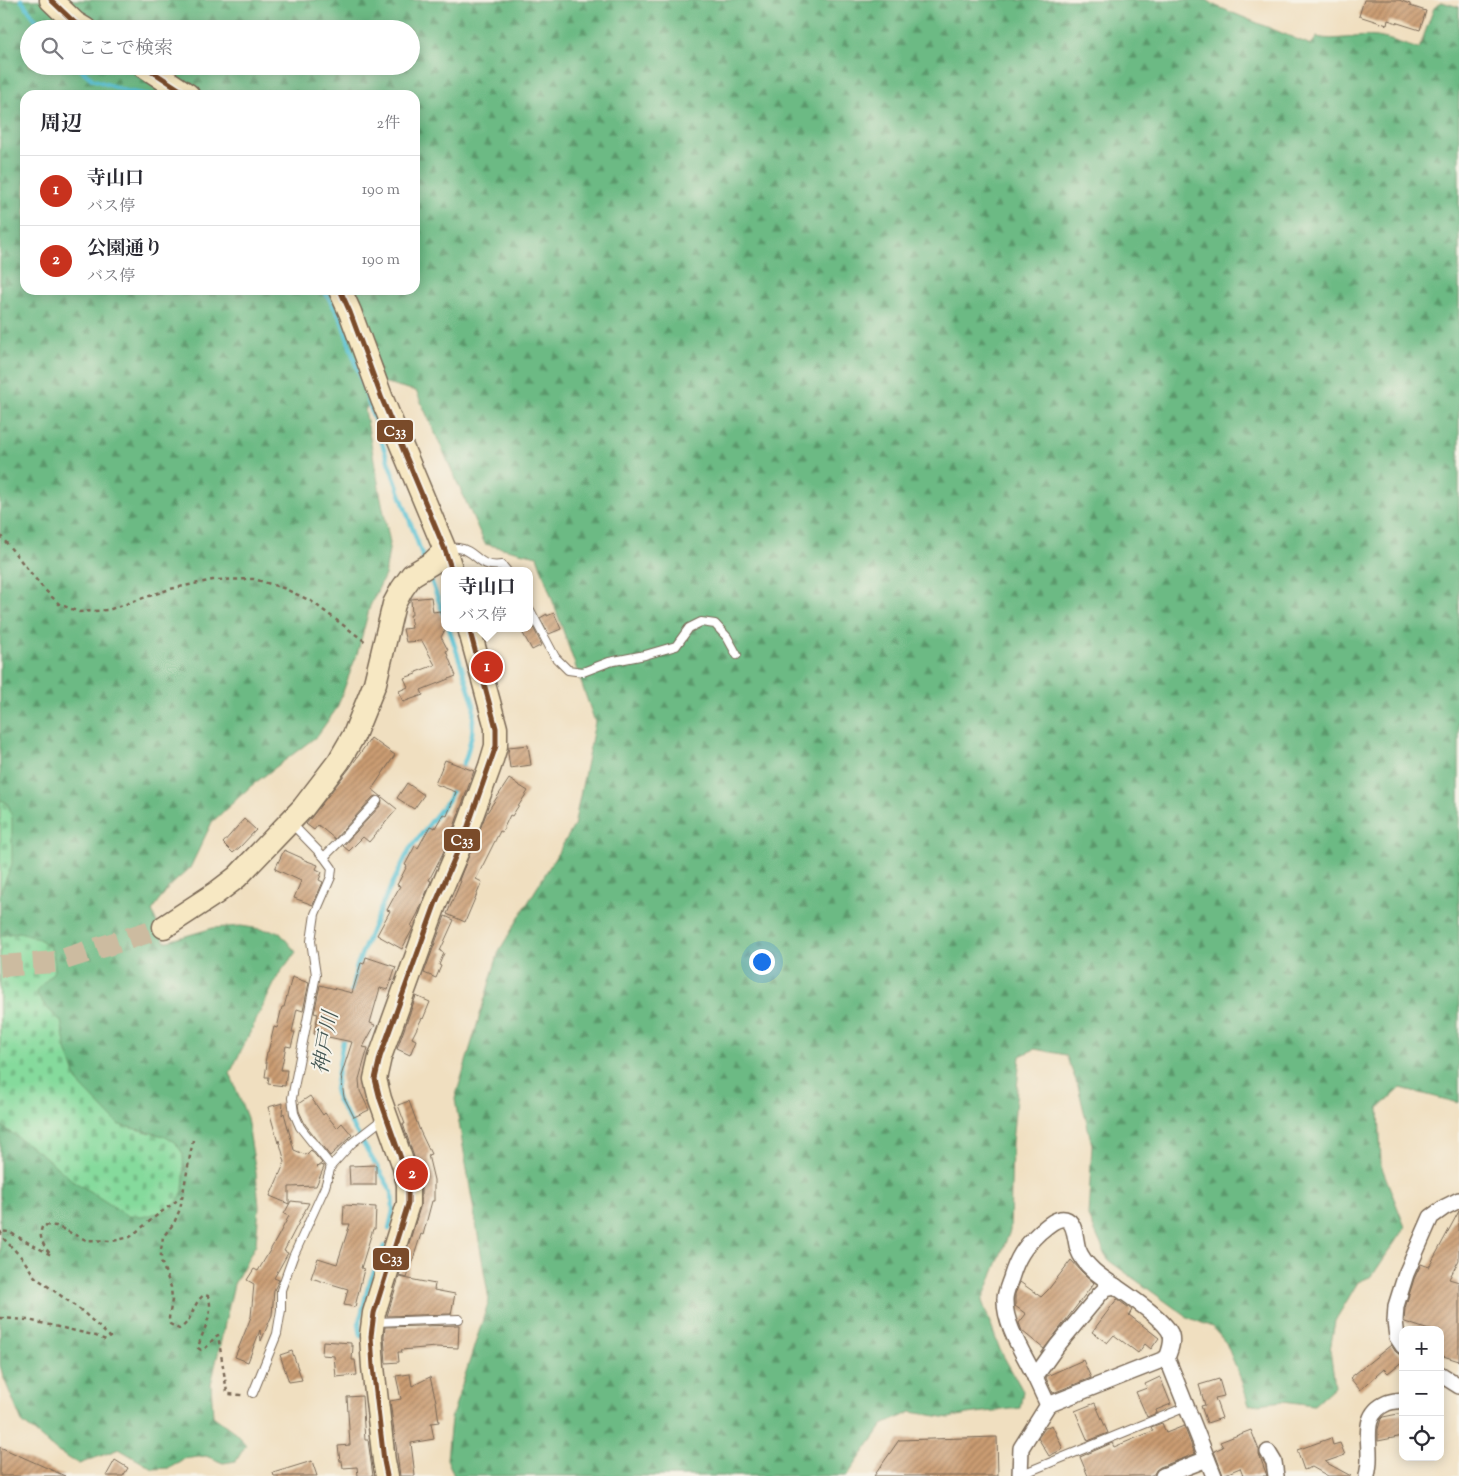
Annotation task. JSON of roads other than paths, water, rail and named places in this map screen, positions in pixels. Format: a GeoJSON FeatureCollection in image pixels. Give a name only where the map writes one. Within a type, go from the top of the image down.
{"type":"FeatureCollection","features":[{"type":"Feature","properties":{"kind":"street"},"geometry":{"type":"LineString","coordinates":[[50,0],[72,20]]}},
{"type":"Feature","properties":{"kind":"street"},"geometry":{"type":"LineString","coordinates":[[158,75],[180,90]]}},
{"type":"Feature","properties":{"kind":"street"},"geometry":{"type":"LineString","coordinates":[[164,927],[237,877],[303,808],[339,761],[354,735],[375,683],[394,604],[402,589],[412,575],[432,563],[448,561],[342,295]]}},
{"type":"Feature","properties":{"kind":"street"},"geometry":{"type":"LineString","coordinates":[[387,1476],[373,1367],[371,1336],[374,1313],[408,1204],[408,1184],[375,1079],[380,1057],[436,902],[470,820],[496,746],[496,728],[470,632]]}},
{"type":"Feature","properties":{"kind":"street"},"geometry":{"type":"LineString","coordinates":[[1399,1340],[1395,1321],[1396,1306],[1406,1274],[1431,1218],[1445,1206],[1459,1200]]}},
{"type":"Feature","properties":{"kind":"street"},"geometry":{"type":"LineString","coordinates":[[1048,1405],[1011,1330],[1005,1299],[1013,1271],[1026,1245],[1045,1228],[1058,1220],[1064,1219],[1072,1227],[1078,1250],[1087,1264],[1168,1328],[1172,1343],[1167,1358],[1214,1476]]}},
{"type":"Feature","properties":{"kind":"street"},"geometry":{"type":"LineString","coordinates":[[1035,1377],[1062,1340],[1100,1294],[1106,1288],[1115,1286]]}},
{"type":"Feature","properties":{"kind":"street"},"geometry":{"type":"LineString","coordinates":[[1020,1475],[1021,1448],[1048,1405],[1167,1358]]}},
{"type":"Feature","properties":{"kind":"street"},"geometry":{"type":"LineString","coordinates":[[1367,1476],[1369,1422],[1374,1412],[1386,1404],[1399,1401]]}},
{"type":"Feature","properties":{"kind":"street"},"geometry":{"type":"LineString","coordinates":[[1268,1452],[1274,1462],[1276,1476]]}},
{"type":"Feature","properties":{"kind":"street"},"geometry":{"type":"LineString","coordinates":[[1162,1476],[1207,1459]]}},
{"type":"Feature","properties":{"kind":"lane"},"geometry":{"type":"LineString","coordinates":[[448,561],[457,547],[467,551],[486,565],[492,567],[502,565],[504,567]]}},
{"type":"Feature","properties":{"kind":"lane"},"geometry":{"type":"LineString","coordinates":[[533,615],[556,657],[568,670],[583,672],[609,662],[645,655],[676,646],[689,628],[701,622],[715,624],[727,637],[737,655]]}},
{"type":"Feature","properties":{"kind":"lane"},"geometry":{"type":"LineString","coordinates":[[324,857],[378,801]]}},
{"type":"Feature","properties":{"kind":"lane"},"geometry":{"type":"LineString","coordinates":[[290,822],[324,857],[332,868],[332,873],[315,914],[311,941],[316,976],[292,1098],[294,1113],[300,1127],[331,1166]]}},
{"type":"Feature","properties":{"kind":"lane"},"geometry":{"type":"LineString","coordinates":[[253,1393],[277,1334],[281,1310],[281,1290],[293,1256],[325,1186],[331,1166],[352,1143],[386,1117]]}},
{"type":"Feature","properties":{"kind":"lane"},"geometry":{"type":"LineString","coordinates":[[373,1322],[459,1320]]}},
{"type":"Feature","properties":{"kind":"lane"},"geometry":{"type":"LineString","coordinates":[[1020,1475],[1186,1407]]}},
{"type":"Feature","properties":{"kind":"waterway","name":"神戸川"},"geometry":{"type":"LineString","coordinates":[[21,0],[36,20]]}},
{"type":"Feature","properties":{"kind":"waterway","name":"神戸川"},"geometry":{"type":"LineString","coordinates":[[87,75],[92,79],[123,90]]}},
{"type":"Feature","properties":{"kind":"waterway","name":"神戸川"},"geometry":{"type":"LineString","coordinates":[[327,295],[341,319],[388,461],[424,560]]}},
{"type":"Feature","properties":{"kind":"waterway","name":"神戸川"},"geometry":{"type":"LineString","coordinates":[[428,572],[441,607]]}},
{"type":"Feature","properties":{"kind":"waterway","name":"神戸川"},"geometry":{"type":"LineString","coordinates":[[450,632],[474,705],[472,734],[466,758],[460,771]]}},
{"type":"Feature","properties":{"kind":"waterway","name":"神戸川"},"geometry":{"type":"LineString","coordinates":[[350,998],[357,965],[383,903],[409,850],[449,799],[454,785]]}},
{"type":"Feature","properties":{"kind":"waterway","name":"神戸川"},"geometry":{"type":"LineString","coordinates":[[344,1035],[335,1089],[338,1101],[392,1192],[393,1210],[389,1229]]}},
{"type":"Feature","properties":{"kind":"waterway","name":"神戸川"},"geometry":{"type":"LineString","coordinates":[[361,1336],[359,1324],[368,1287],[384,1246]]}},
{"type":"Feature","properties":{"kind":"tunnel"},"geometry":{"type":"LineString","coordinates":[[0,966],[55,962],[164,927]]}},
{"type":"Feature","properties":{"kind":"place","name":"寺山口"},"geometry":{"type":"Point","coordinates":[487,667]}},
{"type":"Feature","properties":{"kind":"place","name":"公園通り"},"geometry":{"type":"Point","coordinates":[412,1174]}}]}
